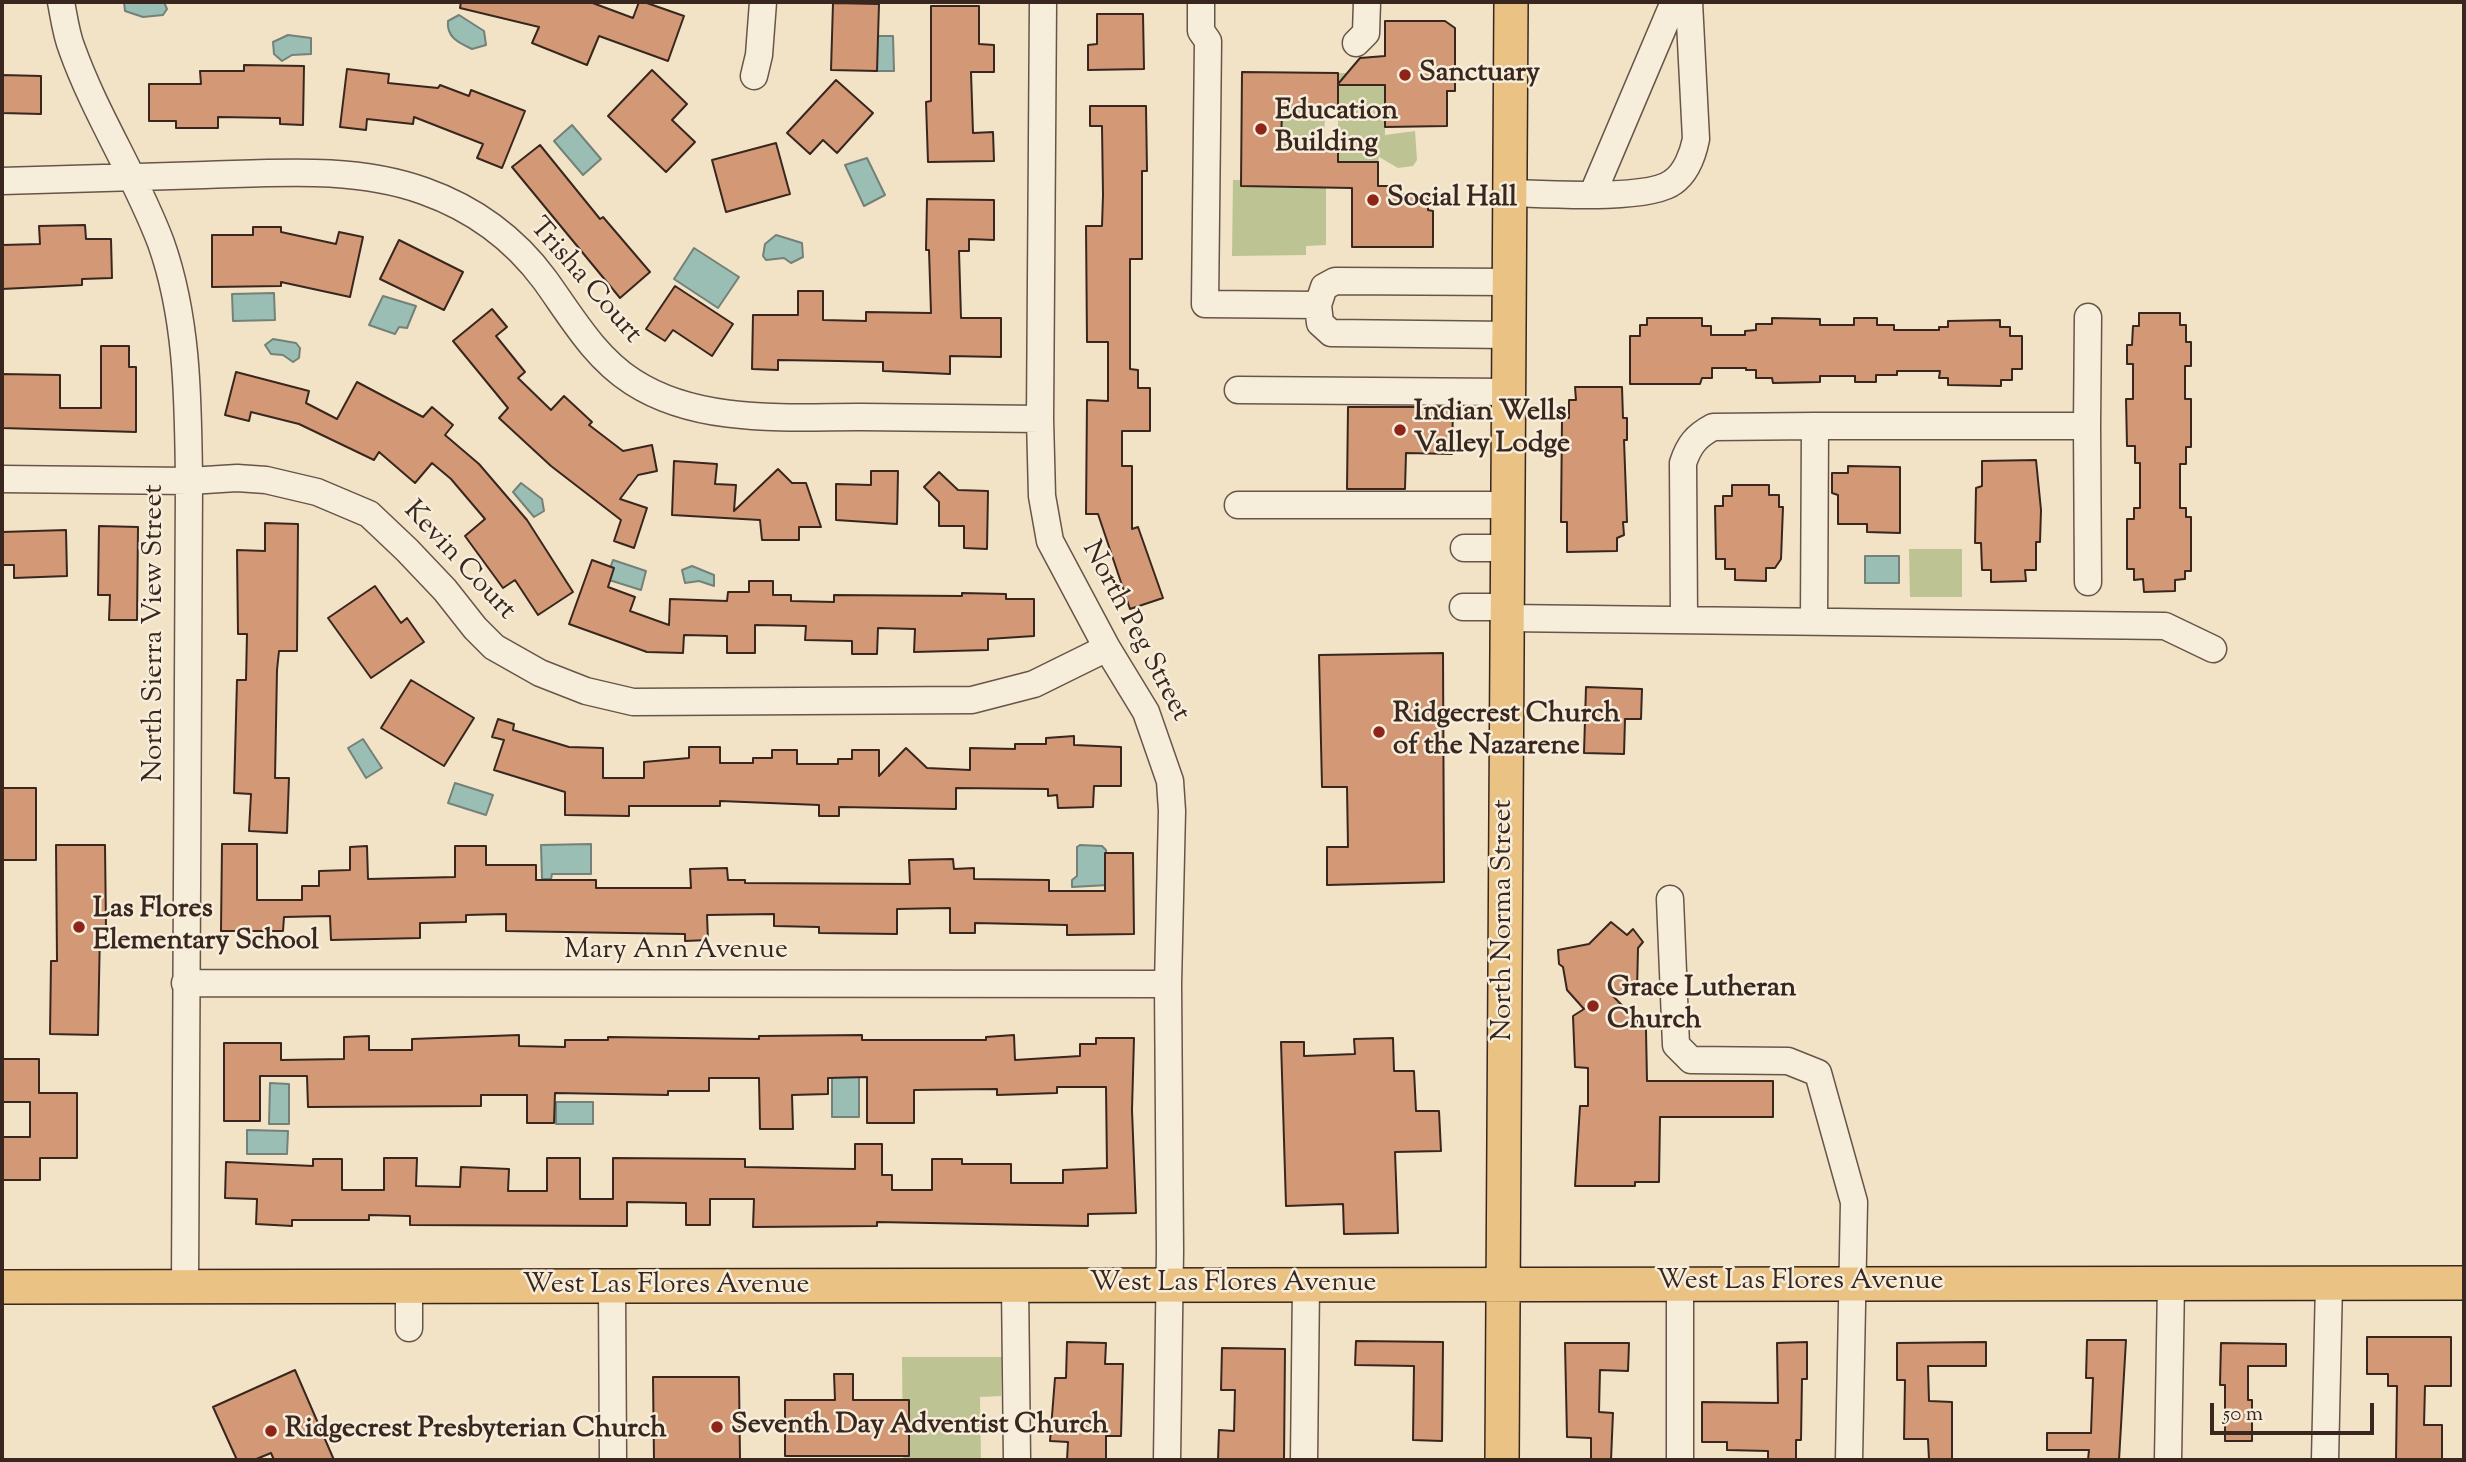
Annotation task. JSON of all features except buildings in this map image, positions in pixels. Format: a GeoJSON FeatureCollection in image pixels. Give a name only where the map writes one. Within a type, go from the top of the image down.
{"type":"FeatureCollection","features":[{"type":"Feature","properties":{"kind":"main road","name":"North Norma Street"},"geometry":{"type":"LineString","coordinates":[[1502,1460],[1506,1283],[1502,1231],[1511,2]]}},
{"type":"Feature","properties":{"kind":"main road","name":"West Las Flores Avenue"},"geometry":{"type":"LineString","coordinates":[[2,1287],[2464,1283]]}},
{"type":"Feature","properties":{"kind":"street","name":"North Sierra View Street"},"geometry":{"type":"LineString","coordinates":[[61,2],[71,47],[103,119],[135,178],[162,246],[180,323],[187,395],[189,481],[184,983],[185,1287]]}},
{"type":"Feature","properties":{"kind":"street"},"geometry":{"type":"LineString","coordinates":[[754,76],[759,55],[763,2]]}},
{"type":"Feature","properties":{"kind":"street","name":"North Peg Street"},"geometry":{"type":"LineString","coordinates":[[1042,2],[1042,496],[1050,541],[1107,648],[1146,712],[1170,781],[1172,848],[1168,984],[1170,1284],[1167,1460]]}},
{"type":"Feature","properties":{"kind":"street"},"geometry":{"type":"LineString","coordinates":[[1201,2],[1201,31],[1208,41],[1205,304],[1318,305]]}},
{"type":"Feature","properties":{"kind":"street"},"geometry":{"type":"LineString","coordinates":[[1356,43],[1366,33],[1367,2]]}},
{"type":"Feature","properties":{"kind":"street"},"geometry":{"type":"LineString","coordinates":[[1593,193],[1674,2]]}},
{"type":"Feature","properties":{"kind":"street"},"geometry":{"type":"LineString","coordinates":[[1510,193],[1593,193],[1660,188],[1674,182],[1692,155],[1696,109],[1689,2]]}},
{"type":"Feature","properties":{"kind":"street","name":"Trisha Court"},"geometry":{"type":"LineString","coordinates":[[2,181],[304,173],[373,178],[420,189],[464,206],[500,233],[532,264],[596,350],[633,382],[678,403],[727,414],[777,417],[1040,419]]}},
{"type":"Feature","properties":{"kind":"street"},"geometry":{"type":"LineString","coordinates":[[1509,282],[1335,281],[1324,287],[1318,305],[1320,323],[1331,333],[1509,335]]}},
{"type":"Feature","properties":{"kind":"street"},"geometry":{"type":"LineString","coordinates":[[2088,317],[2088,582]]}},
{"type":"Feature","properties":{"kind":"street"},"geometry":{"type":"LineString","coordinates":[[1238,390],[1508,392]]}},
{"type":"Feature","properties":{"kind":"street"},"geometry":{"type":"LineString","coordinates":[[1814,620],[1815,426]]}},
{"type":"Feature","properties":{"kind":"street"},"geometry":{"type":"LineString","coordinates":[[1684,619],[1683,463],[1688,447],[1700,434],[1713,427],[2087,426]]}},
{"type":"Feature","properties":{"kind":"street","name":"Kevin Court"},"geometry":{"type":"LineString","coordinates":[[2,479],[266,480],[317,492],[369,514],[445,590],[494,647],[540,673],[586,691],[633,702],[972,701],[1034,684],[1107,648]]}},
{"type":"Feature","properties":{"kind":"street"},"geometry":{"type":"LineString","coordinates":[[1238,505],[1507,505]]}},
{"type":"Feature","properties":{"kind":"street"},"geometry":{"type":"LineString","coordinates":[[1464,548],[1507,548]]}},
{"type":"Feature","properties":{"kind":"street"},"geometry":{"type":"LineString","coordinates":[[1464,607],[1507,612],[1684,619],[2165,626],[2213,649]]}},
{"type":"Feature","properties":{"kind":"street"},"geometry":{"type":"LineString","coordinates":[[1670,899],[1676,1045],[1692,1060],[1788,1061],[1818,1073],[1854,1202],[1849,1460]]}},
{"type":"Feature","properties":{"kind":"street","name":"Mary Ann Avenue"},"geometry":{"type":"LineString","coordinates":[[184,983],[1168,984]]}},
{"type":"Feature","properties":{"kind":"street"},"geometry":{"type":"LineString","coordinates":[[1680,1460],[1681,1283]]}},
{"type":"Feature","properties":{"kind":"street"},"geometry":{"type":"LineString","coordinates":[[2168,1460],[2171,1283]]}},
{"type":"Feature","properties":{"kind":"street"},"geometry":{"type":"LineString","coordinates":[[2325,1460],[2329,1283]]}},
{"type":"Feature","properties":{"kind":"street"},"geometry":{"type":"LineString","coordinates":[[1015,1284],[1017,1460]]}},
{"type":"Feature","properties":{"kind":"street"},"geometry":{"type":"LineString","coordinates":[[1304,1460],[1306,1284]]}},
{"type":"Feature","properties":{"kind":"street"},"geometry":{"type":"LineString","coordinates":[[409,1288],[409,1328]]}},
{"type":"Feature","properties":{"kind":"street"},"geometry":{"type":"LineString","coordinates":[[612,1288],[613,1460]]}},
{"type":"Feature","properties":{"kind":"green space"},"geometry":{"type":"Polygon","coordinates":[[[1338,73],[1355,73],[1369,79],[1370,85],[1385,85],[1385,135],[1415,131],[1417,160],[1413,166],[1398,168],[1379,157],[1378,162],[1338,162],[1338,73]]]}},
{"type":"Feature","properties":{"kind":"green space"},"geometry":{"type":"Polygon","coordinates":[[[1282,108],[1325,109],[1324,150],[1281,149],[1282,108]]]}},
{"type":"Feature","properties":{"kind":"green space"},"geometry":{"type":"Polygon","coordinates":[[[1233,180],[1241,180],[1242,186],[1326,187],[1326,245],[1306,246],[1306,255],[1232,256],[1233,180]]]}},
{"type":"Feature","properties":{"kind":"green space"},"geometry":{"type":"Polygon","coordinates":[[[1909,549],[1962,549],[1962,597],[1910,597],[1909,549]]]}},
{"type":"Feature","properties":{"kind":"green space"},"geometry":{"type":"Polygon","coordinates":[[[902,1357],[1002,1357],[1001,1396],[980,1397],[981,1460],[903,1460],[902,1357]]]}},
{"type":"Feature","properties":{"kind":"water"},"geometry":{"type":"Polygon","coordinates":[[[124,2],[164,2],[167,9],[163,15],[143,17],[125,11],[124,2]]]}},
{"type":"Feature","properties":{"kind":"water"},"geometry":{"type":"Polygon","coordinates":[[[459,15],[484,31],[486,45],[472,49],[454,39],[449,31],[448,21],[459,15]]]}},
{"type":"Feature","properties":{"kind":"water"},"geometry":{"type":"Polygon","coordinates":[[[288,35],[311,38],[311,54],[292,55],[282,61],[274,54],[273,42],[288,35]]]}},
{"type":"Feature","properties":{"kind":"water"},"geometry":{"type":"Polygon","coordinates":[[[874,36],[893,36],[894,71],[874,71],[874,36]]]}},
{"type":"Feature","properties":{"kind":"water"},"geometry":{"type":"Polygon","coordinates":[[[572,125],[601,159],[583,175],[554,141],[572,125]]]}},
{"type":"Feature","properties":{"kind":"water"},"geometry":{"type":"Polygon","coordinates":[[[867,158],[885,195],[864,206],[845,165],[867,158]]]}},
{"type":"Feature","properties":{"kind":"water"},"geometry":{"type":"Polygon","coordinates":[[[776,235],[802,243],[803,257],[791,263],[784,258],[766,260],[763,256],[765,244],[776,235]]]}},
{"type":"Feature","properties":{"kind":"water"},"geometry":{"type":"Polygon","coordinates":[[[694,248],[739,277],[718,308],[674,279],[694,248]]]}},
{"type":"Feature","properties":{"kind":"water"},"geometry":{"type":"Polygon","coordinates":[[[274,293],[275,320],[233,321],[232,294],[274,293]]]}},
{"type":"Feature","properties":{"kind":"water"},"geometry":{"type":"Polygon","coordinates":[[[383,296],[416,306],[407,328],[399,327],[395,334],[369,325],[383,296]]]}},
{"type":"Feature","properties":{"kind":"water"},"geometry":{"type":"Polygon","coordinates":[[[273,339],[296,343],[300,348],[299,358],[293,362],[283,355],[271,354],[265,345],[273,339]]]}},
{"type":"Feature","properties":{"kind":"water"},"geometry":{"type":"Polygon","coordinates":[[[521,483],[542,499],[544,511],[534,517],[513,492],[521,483]]]}},
{"type":"Feature","properties":{"kind":"water"},"geometry":{"type":"Polygon","coordinates":[[[1865,556],[1899,556],[1899,583],[1865,583],[1865,556]]]}},
{"type":"Feature","properties":{"kind":"water"},"geometry":{"type":"Polygon","coordinates":[[[613,560],[646,571],[641,590],[606,579],[613,560]]]}},
{"type":"Feature","properties":{"kind":"water"},"geometry":{"type":"Polygon","coordinates":[[[692,566],[714,575],[714,586],[699,581],[685,583],[682,570],[692,566]]]}},
{"type":"Feature","properties":{"kind":"water"},"geometry":{"type":"Polygon","coordinates":[[[363,739],[382,768],[366,778],[348,748],[363,739]]]}},
{"type":"Feature","properties":{"kind":"water"},"geometry":{"type":"Polygon","coordinates":[[[455,783],[493,795],[486,815],[448,803],[455,783]]]}},
{"type":"Feature","properties":{"kind":"water"},"geometry":{"type":"Polygon","coordinates":[[[591,844],[591,874],[552,874],[551,879],[542,879],[541,845],[591,844]]]}},
{"type":"Feature","properties":{"kind":"water"},"geometry":{"type":"Polygon","coordinates":[[[1102,846],[1106,850],[1108,885],[1072,887],[1072,880],[1077,876],[1077,847],[1102,846]]]}},
{"type":"Feature","properties":{"kind":"water"},"geometry":{"type":"Polygon","coordinates":[[[832,1075],[859,1076],[859,1117],[832,1117],[832,1075]]]}},
{"type":"Feature","properties":{"kind":"water"},"geometry":{"type":"Polygon","coordinates":[[[270,1083],[289,1084],[289,1124],[269,1124],[270,1083]]]}},
{"type":"Feature","properties":{"kind":"water"},"geometry":{"type":"Polygon","coordinates":[[[556,1102],[593,1102],[593,1124],[556,1124],[556,1102]]]}},
{"type":"Feature","properties":{"kind":"water"},"geometry":{"type":"Polygon","coordinates":[[[247,1130],[288,1131],[287,1154],[247,1154],[247,1130]]]}},
{"type":"Feature","properties":{"kind":"place","name":"Sanctuary"},"geometry":{"type":"Point","coordinates":[1405,75]}},
{"type":"Feature","properties":{"kind":"place","name":"Education Building"},"geometry":{"type":"Point","coordinates":[1261,129]}},
{"type":"Feature","properties":{"kind":"place","name":"Social Hall"},"geometry":{"type":"Point","coordinates":[1373,200]}},
{"type":"Feature","properties":{"kind":"place","name":"Indian Wells Valley Lodge"},"geometry":{"type":"Point","coordinates":[1400,430]}},
{"type":"Feature","properties":{"kind":"place","name":"Ridgecrest Church of the Nazarene"},"geometry":{"type":"Point","coordinates":[1379,732]}},
{"type":"Feature","properties":{"kind":"place","name":"Las Flores Elementary School"},"geometry":{"type":"Point","coordinates":[79,927]}},
{"type":"Feature","properties":{"kind":"place","name":"Grace Lutheran Church"},"geometry":{"type":"Point","coordinates":[1593,1006]}},
{"type":"Feature","properties":{"kind":"place","name":"Seventh Day Adventist Church"},"geometry":{"type":"Point","coordinates":[717,1427]}},
{"type":"Feature","properties":{"kind":"place","name":"Ridgecrest Presbyterian Church"},"geometry":{"type":"Point","coordinates":[271,1431]}}]}
